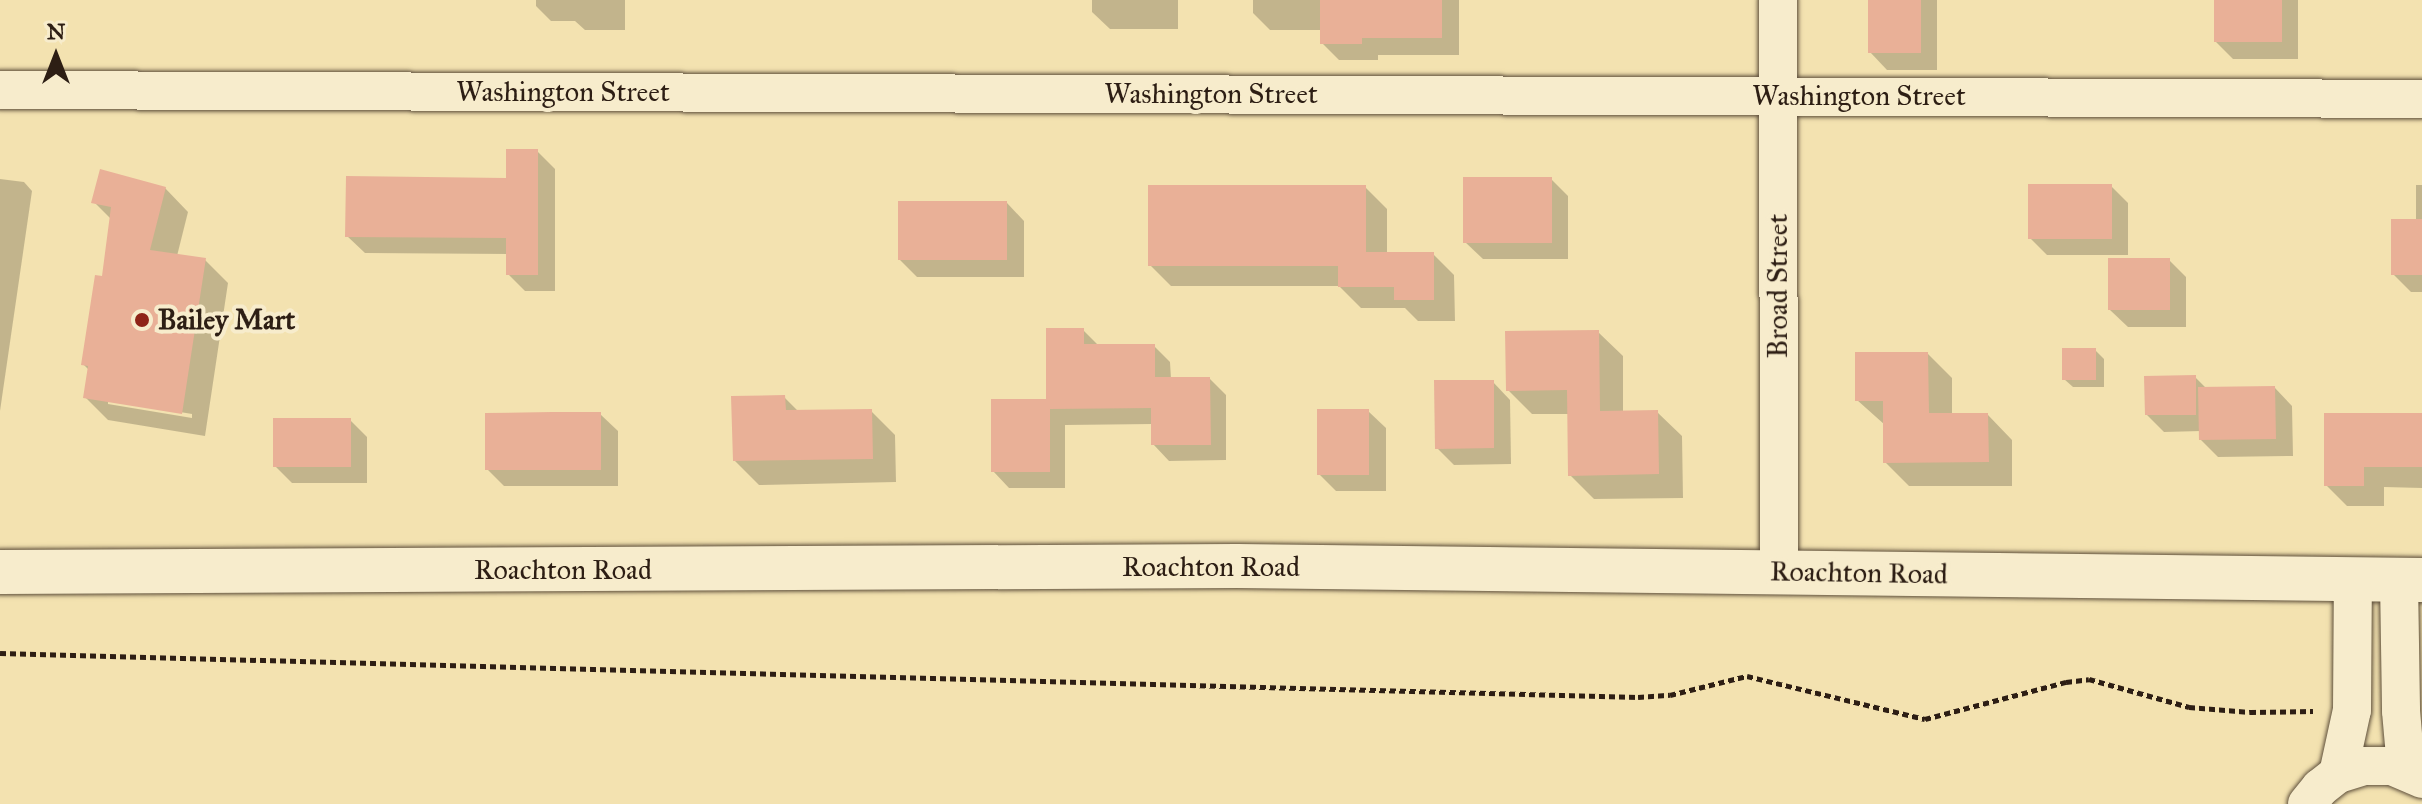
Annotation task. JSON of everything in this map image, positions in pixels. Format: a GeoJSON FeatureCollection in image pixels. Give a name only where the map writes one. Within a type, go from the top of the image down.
{"type":"FeatureCollection","features":[{"type":"Feature","properties":{"kind":"street","name":"Broad Street"},"geometry":{"type":"LineString","coordinates":[[1778,0],[1779,572]]}},
{"type":"Feature","properties":{"kind":"street","name":"Washington Street"},"geometry":{"type":"LineString","coordinates":[[0,90],[2422,99]]}},
{"type":"Feature","properties":{"kind":"street","name":"Roachton Road"},"geometry":{"type":"LineString","coordinates":[[0,572],[1237,566],[2411,580]]}},
{"type":"Feature","properties":{"kind":"street"},"geometry":{"type":"LineString","coordinates":[[2338,774],[2352,710],[2353,579]]}},
{"type":"Feature","properties":{"kind":"street"},"geometry":{"type":"LineString","coordinates":[[2411,580],[2401,711],[2404,743],[2420,777]]}},
{"type":"Feature","properties":{"kind":"street"},"geometry":{"type":"LineString","coordinates":[[2307,804],[2320,788],[2338,774],[2364,766],[2392,766],[2420,777]]}},
{"type":"Feature","properties":{"kind":"path"},"geometry":{"type":"LineString","coordinates":[[0,653],[1638,697],[1670,695],[1747,676],[1925,719],[2066,682],[2089,679],[2189,707],[2250,712],[2318,711]]}},
{"type":"Feature","properties":{"kind":"building"},"geometry":{"type":"Polygon","coordinates":[[[1320,0],[1442,0],[1442,38],[1362,38],[1362,44],[1320,44],[1320,0]]]}},
{"type":"Feature","properties":{"kind":"building"},"geometry":{"type":"Polygon","coordinates":[[[1868,0],[1921,0],[1921,53],[1868,53],[1868,0]]]}},
{"type":"Feature","properties":{"kind":"building"},"geometry":{"type":"Polygon","coordinates":[[[2214,0],[2282,0],[2282,42],[2214,42],[2214,0]]]}},
{"type":"Feature","properties":{"kind":"building"},"geometry":{"type":"Polygon","coordinates":[[[506,149],[538,149],[538,275],[506,275],[506,238],[345,237],[346,176],[506,178],[506,149]]]}},
{"type":"Feature","properties":{"kind":"building","name":"Bailey Mart"},"geometry":{"type":"Polygon","coordinates":[[[100,169],[166,187],[150,250],[206,258],[182,414],[83,398],[88,366],[81,365],[95,275],[102,276],[111,207],[91,203],[100,169]]]}},
{"type":"Feature","properties":{"kind":"building"},"geometry":{"type":"Polygon","coordinates":[[[1463,177],[1552,177],[1552,243],[1463,243],[1463,177]]]}},
{"type":"Feature","properties":{"kind":"building"},"geometry":{"type":"Polygon","coordinates":[[[2028,184],[2112,184],[2112,239],[2028,239],[2028,184]]]}},
{"type":"Feature","properties":{"kind":"building"},"geometry":{"type":"Polygon","coordinates":[[[1148,185],[1366,185],[1366,252],[1434,252],[1434,300],[1394,300],[1394,287],[1338,287],[1338,266],[1148,266],[1148,185]]]}},
{"type":"Feature","properties":{"kind":"building"},"geometry":{"type":"Polygon","coordinates":[[[898,201],[1007,201],[1007,260],[898,260],[898,201]]]}},
{"type":"Feature","properties":{"kind":"building"},"geometry":{"type":"Polygon","coordinates":[[[2391,219],[2422,219],[2422,275],[2391,275],[2391,219]]]}},
{"type":"Feature","properties":{"kind":"building"},"geometry":{"type":"Polygon","coordinates":[[[2108,258],[2170,258],[2170,310],[2108,310],[2108,258]]]}},
{"type":"Feature","properties":{"kind":"building"},"geometry":{"type":"Polygon","coordinates":[[[1046,328],[1084,328],[1084,344],[1155,344],[1155,377],[1210,377],[1211,445],[1151,445],[1151,408],[1050,409],[1050,472],[991,472],[991,399],[1046,399],[1046,328]]]}},
{"type":"Feature","properties":{"kind":"building"},"geometry":{"type":"Polygon","coordinates":[[[1599,330],[1600,411],[1658,410],[1659,474],[1568,476],[1567,390],[1506,391],[1505,331],[1599,330]]]}},
{"type":"Feature","properties":{"kind":"building"},"geometry":{"type":"Polygon","coordinates":[[[2062,348],[2096,348],[2096,380],[2062,380],[2062,348]]]}},
{"type":"Feature","properties":{"kind":"building"},"geometry":{"type":"Polygon","coordinates":[[[1855,352],[1928,352],[1929,413],[1988,413],[1989,462],[1883,463],[1883,401],[1855,401],[1855,352]]]}},
{"type":"Feature","properties":{"kind":"building"},"geometry":{"type":"Polygon","coordinates":[[[2196,375],[2196,415],[2145,415],[2144,376],[2196,375]]]}},
{"type":"Feature","properties":{"kind":"building"},"geometry":{"type":"Polygon","coordinates":[[[1434,380],[1494,380],[1494,448],[1435,449],[1434,380]]]}},
{"type":"Feature","properties":{"kind":"building"},"geometry":{"type":"Polygon","coordinates":[[[2275,386],[2276,439],[2199,440],[2198,387],[2275,386]]]}},
{"type":"Feature","properties":{"kind":"building"},"geometry":{"type":"Polygon","coordinates":[[[785,395],[786,410],[872,409],[873,459],[733,461],[731,396],[785,395]]]}},
{"type":"Feature","properties":{"kind":"building"},"geometry":{"type":"Polygon","coordinates":[[[1317,409],[1369,409],[1369,475],[1317,475],[1317,409]]]}},
{"type":"Feature","properties":{"kind":"building"},"geometry":{"type":"Polygon","coordinates":[[[601,412],[601,470],[485,470],[485,413],[601,412]]]}},
{"type":"Feature","properties":{"kind":"building"},"geometry":{"type":"Polygon","coordinates":[[[2324,413],[2422,413],[2422,467],[2364,467],[2364,486],[2324,486],[2324,413]]]}},
{"type":"Feature","properties":{"kind":"building"},"geometry":{"type":"Polygon","coordinates":[[[273,418],[351,418],[351,467],[273,467],[273,418]]]}},
{"type":"Feature","properties":{"kind":"place","name":"Bailey Mart"},"geometry":{"type":"Point","coordinates":[142,320]}}]}
